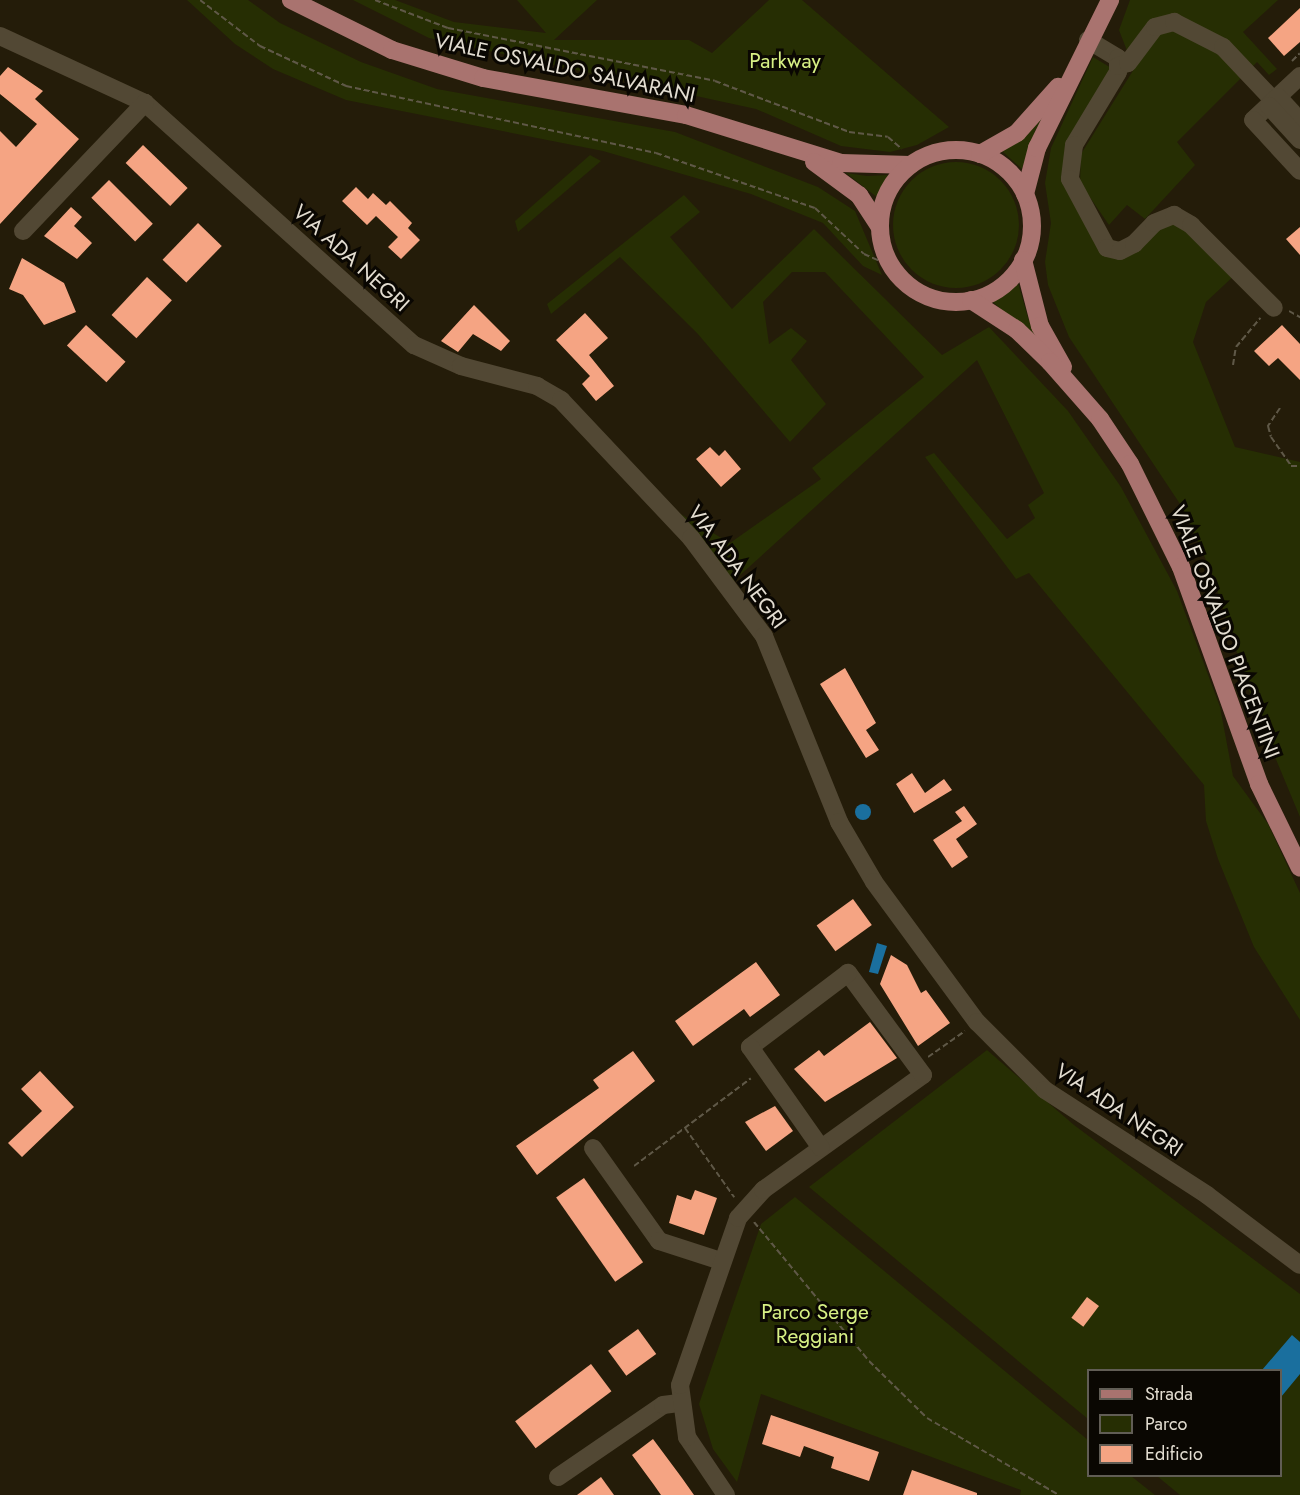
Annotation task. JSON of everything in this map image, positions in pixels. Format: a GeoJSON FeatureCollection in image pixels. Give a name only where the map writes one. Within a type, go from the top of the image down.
{"type":"FeatureCollection","features":[{"type":"Feature","properties":{"kind":"main road","name":"VIALE OSVALDO SALVARANI"},"geometry":{"type":"LineString","coordinates":[[291,0],[422,61],[483,78],[686,115],[802,155],[874,167],[913,164]]}},
{"type":"Feature","properties":{"kind":"main road","name":"VIALE OSVALDO PIACENTINI"},"geometry":{"type":"LineString","coordinates":[[1025,194],[1037,148],[1075,64],[1110,0]]}},
{"type":"Feature","properties":{"kind":"main road","name":"VIALE OSVALDO PIACENTINI"},"geometry":{"type":"LineString","coordinates":[[980,154],[1032,120],[1075,64]]}},
{"type":"Feature","properties":{"kind":"main road","name":"VIALE OSVALDO PIACENTINI"},"geometry":{"type":"LineString","coordinates":[[946,150],[980,154],[1007,169],[1025,194],[1032,221],[1023,260],[1002,287],[971,300],[942,300],[922,293],[888,258],[880,227],[888,193],[913,164],[946,150]]}},
{"type":"Feature","properties":{"kind":"main road","name":"VIALE OSVALDO SALVARANI"},"geometry":{"type":"LineString","coordinates":[[802,155],[859,195],[880,227]]}},
{"type":"Feature","properties":{"kind":"main road","name":"VIALE OSVALDO PIACENTINI"},"geometry":{"type":"LineString","coordinates":[[1023,260],[1040,326],[1076,389],[1130,464],[1166,531],[1259,784],[1300,868]]}},
{"type":"Feature","properties":{"kind":"main road","name":"VIALE OSVALDO PIACENTINI"},"geometry":{"type":"LineString","coordinates":[[971,300],[1017,330],[1076,389]]}},
{"type":"Feature","properties":{"kind":"street"},"geometry":{"type":"LineString","coordinates":[[1274,308],[1191,225],[1174,215],[1154,223],[1134,244],[1120,250],[1107,248],[1076,199],[1071,160],[1118,66],[1128,63],[1155,27],[1174,22],[1223,47],[1274,101],[1300,121]]}},
{"type":"Feature","properties":{"kind":"street","name":"VIA ADA NEGRI"},"geometry":{"type":"LineString","coordinates":[[0,36],[146,104],[414,345],[461,366],[549,391],[621,459],[691,538],[764,636],[839,822],[874,882],[977,1022],[1046,1090],[1207,1195],[1300,1265]]}},
{"type":"Feature","properties":{"kind":"street"},"geometry":{"type":"LineString","coordinates":[[1088,40],[1112,52],[1118,66]]}},
{"type":"Feature","properties":{"kind":"street"},"geometry":{"type":"LineString","coordinates":[[1300,76],[1253,120],[1300,171]]}},
{"type":"Feature","properties":{"kind":"street"},"geometry":{"type":"LineString","coordinates":[[1274,101],[1300,140]]}},
{"type":"Feature","properties":{"kind":"street"},"geometry":{"type":"LineString","coordinates":[[22,231],[146,104]]}},
{"type":"Feature","properties":{"kind":"street"},"geometry":{"type":"LineString","coordinates":[[726,1495],[687,1437],[680,1403],[680,1385],[721,1261],[743,1208],[922,1075],[849,973],[750,1047],[821,1148]]}},
{"type":"Feature","properties":{"kind":"street"},"geometry":{"type":"LineString","coordinates":[[593,1148],[659,1240],[721,1261]]}},
{"type":"Feature","properties":{"kind":"street"},"geometry":{"type":"LineString","coordinates":[[558,1477],[663,1405],[680,1403]]}},
{"type":"Feature","properties":{"kind":"path"},"geometry":{"type":"LineString","coordinates":[[200,0],[260,46],[346,86],[656,153],[815,208],[864,254],[880,261],[888,258]]}},
{"type":"Feature","properties":{"kind":"path"},"geometry":{"type":"LineString","coordinates":[[375,0],[469,33],[715,81],[849,132],[888,137],[913,164]]}},
{"type":"Feature","properties":{"kind":"path"},"geometry":{"type":"LineString","coordinates":[[1233,365],[1236,347],[1274,308],[1300,317]]}},
{"type":"Feature","properties":{"kind":"path"},"geometry":{"type":"LineString","coordinates":[[1280,408],[1268,426],[1271,437],[1291,465],[1300,466]]}},
{"type":"Feature","properties":{"kind":"path"},"geometry":{"type":"LineString","coordinates":[[916,1066],[977,1022]]}},
{"type":"Feature","properties":{"kind":"path"},"geometry":{"type":"LineString","coordinates":[[634,1166],[765,1068]]}},
{"type":"Feature","properties":{"kind":"path"},"geometry":{"type":"LineString","coordinates":[[685,1128],[743,1208],[855,1344],[927,1418],[1059,1495]]}},
{"type":"Feature","properties":{"kind":"green space"},"geometry":{"type":"Polygon","coordinates":[[[187,0],[248,0],[280,23],[361,62],[437,89],[675,132],[818,187],[855,211],[882,275],[863,266],[823,223],[751,194],[603,151],[346,100],[273,69],[235,44],[187,0]]]}},
{"type":"Feature","properties":{"kind":"green space","name":"Parkway"},"geometry":{"type":"Polygon","coordinates":[[[353,0],[395,0],[454,22],[546,33],[517,0],[597,0],[554,40],[689,40],[712,53],[769,0],[802,0],[949,127],[917,145],[890,152],[841,146],[756,109],[429,38],[353,0]]]}},
{"type":"Feature","properties":{"kind":"green space"},"geometry":{"type":"Polygon","coordinates":[[[1130,0],[1278,0],[1243,32],[1277,69],[1269,75],[1257,62],[1177,142],[1195,165],[1145,219],[1127,205],[1109,225],[1080,183],[1081,154],[1134,69],[1119,30],[1130,0]]]}},
{"type":"Feature","properties":{"kind":"green space"},"geometry":{"type":"Polygon","coordinates":[[[1093,57],[1118,72],[1074,145],[1070,179],[1120,250],[1166,215],[1238,272],[1206,302],[1193,342],[1235,447],[1300,462],[1300,817],[1255,709],[1211,571],[1182,507],[1069,337],[1048,285],[1045,262],[1051,223],[1045,183],[1051,148],[1093,57]]]}},
{"type":"Feature","properties":{"kind":"green space"},"geometry":{"type":"Polygon","coordinates":[[[1047,113],[1035,131],[1022,169],[1002,151],[1024,138],[1047,113]]]}},
{"type":"Feature","properties":{"kind":"green space"},"geometry":{"type":"Polygon","coordinates":[[[590,155],[601,161],[518,232],[515,221],[590,155]]]}},
{"type":"Feature","properties":{"kind":"green space"},"geometry":{"type":"Polygon","coordinates":[[[956,162],[980,167],[1001,180],[1014,201],[1019,225],[1014,249],[1001,270],[980,283],[956,288],[932,283],[911,270],[898,249],[893,225],[898,201],[911,180],[932,167],[956,162]]]}},
{"type":"Feature","properties":{"kind":"green space"},"geometry":{"type":"Polygon","coordinates":[[[846,173],[867,176],[888,175],[878,198],[846,173]]]}},
{"type":"Feature","properties":{"kind":"green space"},"geometry":{"type":"Polygon","coordinates":[[[684,195],[700,212],[670,237],[732,309],[814,229],[942,355],[989,327],[1068,411],[1121,487],[1177,591],[1220,707],[1233,776],[1268,824],[1300,893],[1300,1020],[1254,947],[1218,859],[1206,821],[1204,785],[1029,573],[1016,579],[925,457],[934,453],[1007,539],[1035,518],[1028,505],[1044,493],[977,360],[727,587],[657,500],[730,543],[821,479],[812,468],[924,377],[825,272],[792,272],[763,302],[769,344],[791,328],[807,341],[791,360],[826,404],[790,442],[697,333],[620,257],[551,314],[547,304],[684,195]]]}},
{"type":"Feature","properties":{"kind":"green space"},"geometry":{"type":"Polygon","coordinates":[[[1018,283],[1028,318],[1046,350],[993,302],[1018,283]]]}},
{"type":"Feature","properties":{"kind":"green space"},"geometry":{"type":"Polygon","coordinates":[[[987,1050],[1074,1125],[1300,1294],[1300,1495],[1180,1495],[1158,1477],[1282,1477],[1282,1369],[1087,1369],[1087,1418],[809,1187],[987,1050]]]}},
{"type":"Feature","properties":{"kind":"green space","name":"Parco Serge Reggiani"},"geometry":{"type":"Polygon","coordinates":[[[795,1197],[1087,1439],[1087,1477],[1132,1477],[1155,1495],[1020,1495],[1021,1490],[761,1394],[737,1482],[713,1449],[699,1404],[761,1224],[795,1197]]]}},
{"type":"Feature","properties":{"kind":"water"},"geometry":{"type":"Polygon","coordinates":[[[863,804],[869,806],[871,812],[869,818],[863,820],[857,818],[855,812],[857,806],[863,804]]]}},
{"type":"Feature","properties":{"kind":"water"},"geometry":{"type":"Polygon","coordinates":[[[877,943],[887,946],[878,974],[869,972],[877,943]]]}},
{"type":"Feature","properties":{"kind":"water"},"geometry":{"type":"Polygon","coordinates":[[[1292,1335],[1300,1342],[1300,1374],[1282,1396],[1282,1369],[1263,1369],[1292,1335]]]}},
{"type":"Feature","properties":{"kind":"building"},"geometry":{"type":"Polygon","coordinates":[[[1300,8],[1300,42],[1284,56],[1268,38],[1300,8]]]}},
{"type":"Feature","properties":{"kind":"building"},"geometry":{"type":"Polygon","coordinates":[[[8,67],[43,91],[35,99],[79,139],[0,224],[0,131],[16,147],[37,124],[0,94],[0,76],[8,67]]]}},
{"type":"Feature","properties":{"kind":"building"},"geometry":{"type":"Polygon","coordinates":[[[143,145],[188,188],[170,206],[126,163],[143,145]]]}},
{"type":"Feature","properties":{"kind":"building"},"geometry":{"type":"Polygon","coordinates":[[[109,180],[153,224],[135,242],[91,198],[109,180]]]}},
{"type":"Feature","properties":{"kind":"building"},"geometry":{"type":"Polygon","coordinates":[[[356,187],[368,199],[373,193],[386,205],[390,201],[412,223],[408,228],[420,240],[401,259],[388,247],[398,237],[376,216],[367,225],[342,201],[356,187]]]}},
{"type":"Feature","properties":{"kind":"building"},"geometry":{"type":"Polygon","coordinates":[[[71,207],[82,217],[74,226],[92,243],[77,259],[44,236],[71,207]]]}},
{"type":"Feature","properties":{"kind":"building"},"geometry":{"type":"Polygon","coordinates":[[[198,223],[222,246],[186,283],[163,260],[198,223]]]}},
{"type":"Feature","properties":{"kind":"building"},"geometry":{"type":"Polygon","coordinates":[[[1300,227],[1300,255],[1286,239],[1300,227]]]}},
{"type":"Feature","properties":{"kind":"building"},"geometry":{"type":"Polygon","coordinates":[[[22,258],[64,283],[76,312],[44,325],[23,295],[9,289],[22,258]]]}},
{"type":"Feature","properties":{"kind":"building"},"geometry":{"type":"Polygon","coordinates":[[[147,277],[172,300],[136,338],[112,315],[147,277]]]}},
{"type":"Feature","properties":{"kind":"building"},"geometry":{"type":"Polygon","coordinates":[[[474,305],[510,341],[501,351],[473,334],[458,352],[441,341],[474,305]]]}},
{"type":"Feature","properties":{"kind":"building"},"geometry":{"type":"Polygon","coordinates":[[[585,313],[608,338],[589,355],[614,386],[596,401],[582,384],[590,376],[556,340],[585,313]]]}},
{"type":"Feature","properties":{"kind":"building"},"geometry":{"type":"Polygon","coordinates":[[[86,325],[125,362],[106,382],[67,345],[86,325]]]}},
{"type":"Feature","properties":{"kind":"building"},"geometry":{"type":"Polygon","coordinates":[[[1282,325],[1300,344],[1300,380],[1278,358],[1269,366],[1254,351],[1282,325]]]}},
{"type":"Feature","properties":{"kind":"building"},"geometry":{"type":"Polygon","coordinates":[[[710,447],[719,456],[725,450],[741,469],[721,487],[696,459],[710,447]]]}},
{"type":"Feature","properties":{"kind":"building"},"geometry":{"type":"Polygon","coordinates":[[[845,668],[876,723],[866,730],[879,750],[866,758],[820,684],[845,668]]]}},
{"type":"Feature","properties":{"kind":"building"},"geometry":{"type":"Polygon","coordinates":[[[912,773],[925,793],[944,779],[952,790],[914,813],[896,784],[912,773]]]}},
{"type":"Feature","properties":{"kind":"building"},"geometry":{"type":"Polygon","coordinates":[[[964,806],[977,824],[956,839],[968,857],[952,868],[933,840],[962,821],[955,812],[964,806]]]}},
{"type":"Feature","properties":{"kind":"building"},"geometry":{"type":"Polygon","coordinates":[[[853,899],[872,925],[835,951],[817,925],[853,899]]]}},
{"type":"Feature","properties":{"kind":"building"},"geometry":{"type":"Polygon","coordinates":[[[891,955],[907,965],[921,993],[926,990],[950,1023],[918,1046],[880,984],[891,955]]]}},
{"type":"Feature","properties":{"kind":"building"},"geometry":{"type":"Polygon","coordinates":[[[756,962],[780,995],[750,1017],[744,1009],[693,1046],[675,1021],[756,962]]]}},
{"type":"Feature","properties":{"kind":"building"},"geometry":{"type":"Polygon","coordinates":[[[870,1022],[897,1058],[825,1102],[794,1069],[819,1050],[824,1056],[870,1022]]]}},
{"type":"Feature","properties":{"kind":"building"},"geometry":{"type":"Polygon","coordinates":[[[633,1051],[655,1081],[537,1175],[516,1146],[599,1088],[593,1080],[633,1051]]]}},
{"type":"Feature","properties":{"kind":"building"},"geometry":{"type":"Polygon","coordinates":[[[40,1071],[74,1107],[22,1157],[8,1143],[42,1111],[21,1089],[40,1071]]]}},
{"type":"Feature","properties":{"kind":"building"},"geometry":{"type":"Polygon","coordinates":[[[775,1106],[793,1131],[766,1151],[745,1122],[775,1106]]]}},
{"type":"Feature","properties":{"kind":"building"},"geometry":{"type":"Polygon","coordinates":[[[584,1178],[643,1262],[615,1282],[556,1198],[584,1178]]]}},
{"type":"Feature","properties":{"kind":"building"},"geometry":{"type":"Polygon","coordinates":[[[695,1190],[717,1198],[704,1235],[669,1223],[677,1195],[691,1200],[695,1190]]]}},
{"type":"Feature","properties":{"kind":"building"},"geometry":{"type":"Polygon","coordinates":[[[1087,1297],[1099,1306],[1083,1327],[1071,1318],[1087,1297]]]}},
{"type":"Feature","properties":{"kind":"building"},"geometry":{"type":"Polygon","coordinates":[[[638,1329],[656,1354],[626,1376],[608,1351],[638,1329]]]}},
{"type":"Feature","properties":{"kind":"building"},"geometry":{"type":"Polygon","coordinates":[[[591,1364],[611,1391],[536,1448],[515,1421],[591,1364]]]}},
{"type":"Feature","properties":{"kind":"building"},"geometry":{"type":"Polygon","coordinates":[[[771,1415],[879,1452],[869,1481],[831,1468],[834,1457],[804,1446],[800,1457],[762,1444],[771,1415]]]}},
{"type":"Feature","properties":{"kind":"building"},"geometry":{"type":"Polygon","coordinates":[[[653,1439],[694,1495],[661,1495],[632,1455],[653,1439]]]}},
{"type":"Feature","properties":{"kind":"building"},"geometry":{"type":"Polygon","coordinates":[[[912,1470],[977,1493],[977,1495],[903,1495],[912,1470]]]}},
{"type":"Feature","properties":{"kind":"building"},"geometry":{"type":"Polygon","coordinates":[[[601,1477],[614,1495],[577,1495],[601,1477]]]}}]}
